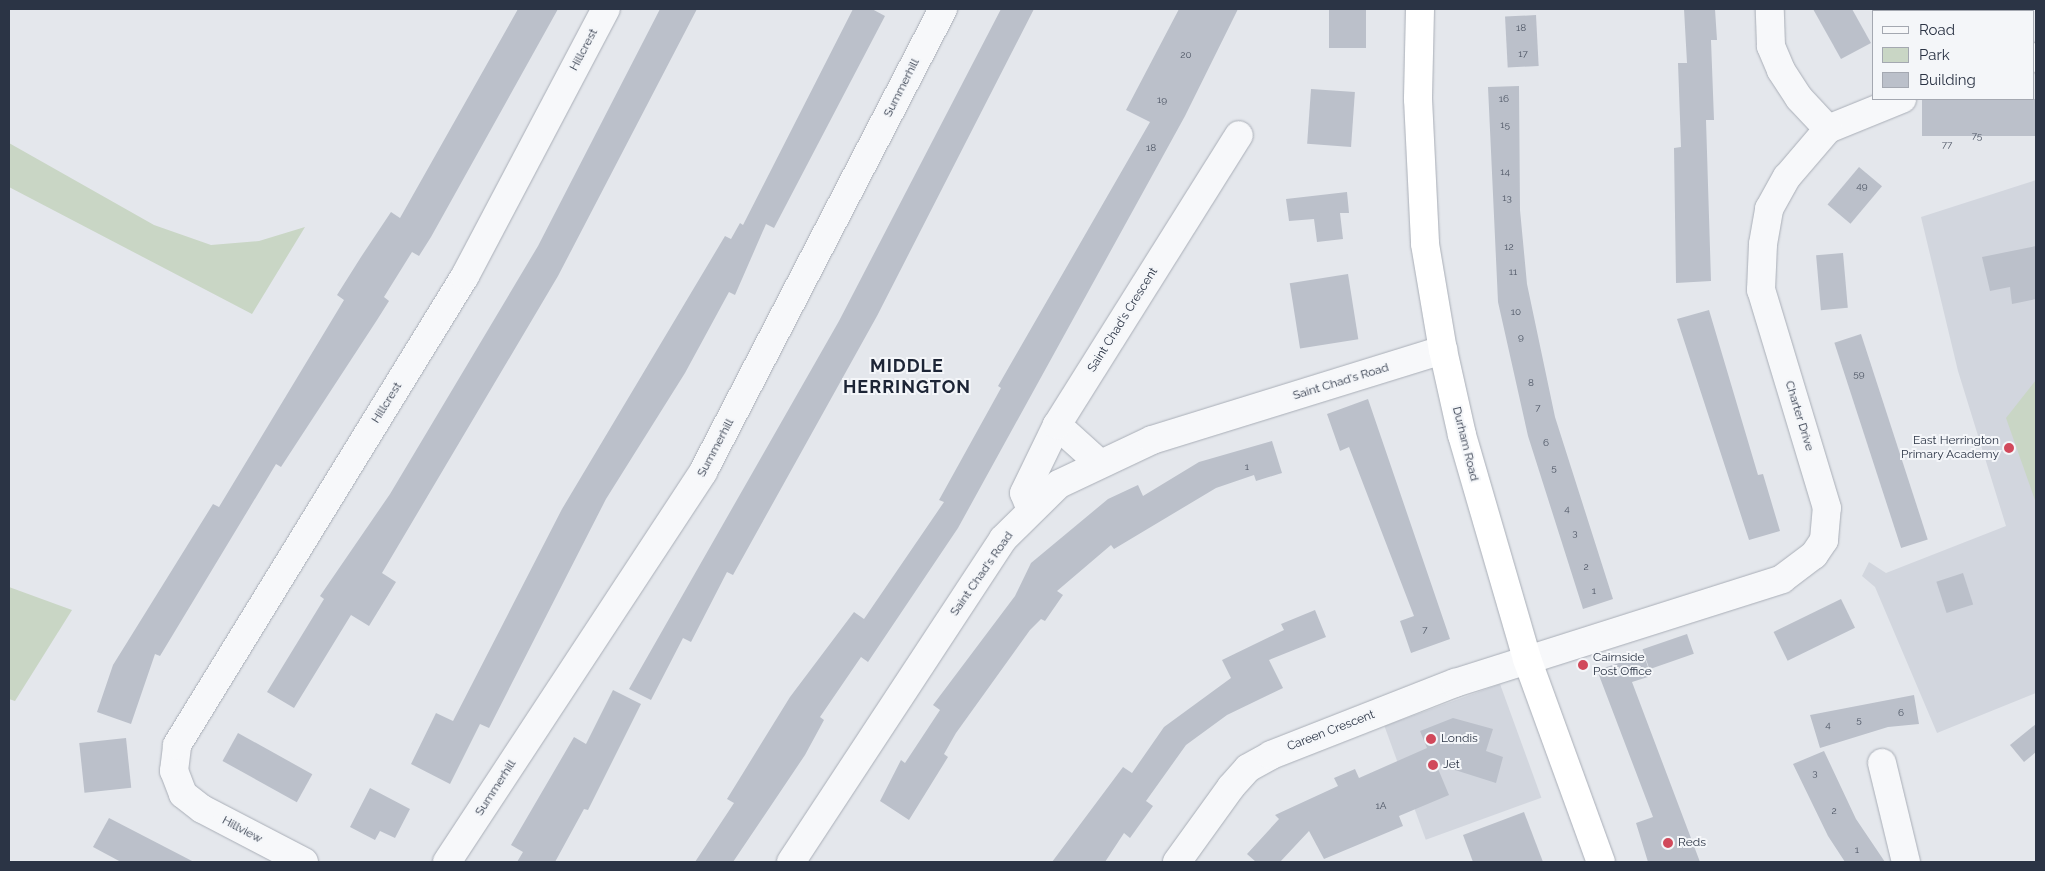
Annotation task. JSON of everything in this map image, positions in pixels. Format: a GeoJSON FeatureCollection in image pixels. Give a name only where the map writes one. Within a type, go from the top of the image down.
{"type":"FeatureCollection","features":[{"type":"Feature","properties":{"kind":"highway","name":"Durham Road"},"geometry":{"type":"LineString","coordinates":[[1420,9],[1425,244],[1443,350],[1462,435],[1527,659],[1601,862]]}},
{"type":"Feature","properties":{"kind":"street","name":"Hillcrest"},"geometry":{"type":"LineString","coordinates":[[183,794],[174,771],[177,745],[466,276],[606,9]]}},
{"type":"Feature","properties":{"kind":"street","name":"Summerhill"},"geometry":{"type":"LineString","coordinates":[[447,862],[703,472],[943,9]]}},
{"type":"Feature","properties":{"kind":"street"},"geometry":{"type":"LineString","coordinates":[[1770,9],[1772,46],[1781,70],[1799,98],[1828,129],[1900,100]]}},
{"type":"Feature","properties":{"kind":"street","name":"Charter Drive"},"geometry":{"type":"LineString","coordinates":[[1527,659],[1782,579],[1803,567],[1824,540],[1827,508],[1761,290],[1769,208],[1800,157],[1828,129]]}},
{"type":"Feature","properties":{"kind":"street","name":"Saint Chad's Crescent"},"geometry":{"type":"LineString","coordinates":[[1031,510],[1024,493],[1057,425],[1239,135]]}},
{"type":"Feature","properties":{"kind":"street","name":"Saint Chad's Road"},"geometry":{"type":"LineString","coordinates":[[791,862],[1003,539],[1060,484],[1099,463],[1152,440],[1443,350]]}},
{"type":"Feature","properties":{"kind":"street"},"geometry":{"type":"LineString","coordinates":[[1057,425],[1099,463]]}},
{"type":"Feature","properties":{"kind":"street","name":"Careen Crescent"},"geometry":{"type":"LineString","coordinates":[[1177,862],[1231,787],[1248,768],[1272,755],[1527,659]]}},
{"type":"Feature","properties":{"kind":"street"},"geometry":{"type":"LineString","coordinates":[[1882,763],[1906,862]]}},
{"type":"Feature","properties":{"kind":"street","name":"Hillview"},"geometry":{"type":"LineString","coordinates":[[183,794],[202,809],[304,862]]}},
{"type":"Feature","properties":{"kind":"shaded area","name":"East Herrington Primary Academy"},"geometry":{"type":"Polygon","coordinates":[[[2036,180],[2036,693],[1937,733],[1875,587],[1862,576],[1869,562],[1886,573],[2006,526],[1958,371],[1921,217],[2036,180]]]}},
{"type":"Feature","properties":{"kind":"shaded area"},"geometry":{"type":"Polygon","coordinates":[[[1500,684],[1541,798],[1426,840],[1384,726],[1500,684]]]}},
{"type":"Feature","properties":{"kind":"green space"},"geometry":{"type":"Polygon","coordinates":[[[9,143],[154,225],[211,245],[259,241],[305,227],[252,314],[9,187],[9,143]]]}},
{"type":"Feature","properties":{"kind":"green space"},"geometry":{"type":"Polygon","coordinates":[[[2036,380],[2036,503],[2006,418],[2036,380]]]}},
{"type":"Feature","properties":{"kind":"green space"},"geometry":{"type":"Polygon","coordinates":[[[9,587],[72,610],[15,701],[9,699],[9,587]]]}},
{"type":"Feature","properties":{"kind":"building"},"geometry":{"type":"Polygon","coordinates":[[[518,9],[558,9],[431,237],[419,256],[412,252],[384,297],[389,301],[377,320],[281,467],[276,464],[160,656],[155,654],[131,724],[97,712],[113,665],[213,504],[219,507],[344,300],[337,295],[361,257],[391,212],[400,218],[518,9]]]}},
{"type":"Feature","properties":{"kind":"building"},"geometry":{"type":"Polygon","coordinates":[[[660,9],[697,9],[558,276],[382,573],[396,582],[369,626],[351,615],[294,708],[267,692],[324,599],[320,596],[390,494],[538,246],[660,9]]]}},
{"type":"Feature","properties":{"kind":"building"},"geometry":{"type":"Polygon","coordinates":[[[853,9],[872,9],[885,16],[774,228],[766,224],[735,295],[729,292],[685,373],[606,499],[489,728],[480,724],[450,784],[411,764],[436,713],[453,721],[562,509],[725,236],[731,239],[740,223],[743,225],[853,9]]]}},
{"type":"Feature","properties":{"kind":"building"},"geometry":{"type":"Polygon","coordinates":[[[1001,9],[1034,9],[877,316],[733,575],[727,572],[691,642],[683,638],[651,700],[629,689],[839,321],[1001,9]]]}},
{"type":"Feature","properties":{"kind":"building"},"geometry":{"type":"Polygon","coordinates":[[[1179,9],[1238,9],[1185,116],[958,528],[868,662],[861,657],[820,717],[824,720],[805,755],[733,862],[695,862],[734,803],[727,799],[790,697],[854,612],[864,619],[944,502],[939,500],[1001,388],[998,386],[1150,122],[1126,110],[1179,9]]]}},
{"type":"Feature","properties":{"kind":"building"},"geometry":{"type":"Polygon","coordinates":[[[1329,9],[1366,9],[1366,48],[1329,48],[1329,9]]]}},
{"type":"Feature","properties":{"kind":"building"},"geometry":{"type":"Polygon","coordinates":[[[1684,9],[1715,9],[1717,40],[1711,40],[1714,120],[1706,120],[1711,281],[1676,283],[1674,148],[1681,147],[1678,63],[1687,63],[1684,9]]]}},
{"type":"Feature","properties":{"kind":"building"},"geometry":{"type":"Polygon","coordinates":[[[1813,9],[1852,9],[1871,43],[1841,59],[1813,9]]]}},
{"type":"Feature","properties":{"kind":"building"},"geometry":{"type":"Polygon","coordinates":[[[1536,15],[1539,66],[1508,68],[1505,17],[1536,15]]]}},
{"type":"Feature","properties":{"kind":"building"},"geometry":{"type":"Polygon","coordinates":[[[1519,86],[1520,210],[1527,284],[1555,417],[1613,599],[1583,609],[1528,436],[1498,302],[1488,87],[1519,86]]]}},
{"type":"Feature","properties":{"kind":"building"},"geometry":{"type":"Polygon","coordinates":[[[1311,89],[1355,92],[1351,147],[1307,144],[1311,89]]]}},
{"type":"Feature","properties":{"kind":"building"},"geometry":{"type":"Polygon","coordinates":[[[2035,99],[2036,136],[1922,136],[1922,100],[2035,99]]]}},
{"type":"Feature","properties":{"kind":"building"},"geometry":{"type":"Polygon","coordinates":[[[1859,167],[1882,186],[1850,224],[1828,205],[1859,167]]]}},
{"type":"Feature","properties":{"kind":"building"},"geometry":{"type":"Polygon","coordinates":[[[1347,192],[1349,213],[1340,213],[1343,239],[1317,242],[1314,219],[1289,221],[1286,199],[1347,192]]]}},
{"type":"Feature","properties":{"kind":"building"},"geometry":{"type":"Polygon","coordinates":[[[2036,246],[2036,299],[2012,304],[2010,287],[1990,291],[1982,257],[2036,246]]]}},
{"type":"Feature","properties":{"kind":"building"},"geometry":{"type":"Polygon","coordinates":[[[1843,253],[1848,308],[1821,310],[1816,255],[1843,253]]]}},
{"type":"Feature","properties":{"kind":"building"},"geometry":{"type":"Polygon","coordinates":[[[1348,274],[1358,339],[1300,348],[1290,283],[1348,274]]]}},
{"type":"Feature","properties":{"kind":"building"},"geometry":{"type":"Polygon","coordinates":[[[1709,310],[1758,475],[1763,474],[1780,531],[1749,540],[1677,319],[1709,310]]]}},
{"type":"Feature","properties":{"kind":"building"},"geometry":{"type":"Polygon","coordinates":[[[1861,334],[1928,539],[1901,548],[1834,343],[1861,334]]]}},
{"type":"Feature","properties":{"kind":"building"},"geometry":{"type":"Polygon","coordinates":[[[1368,399],[1450,639],[1411,653],[1400,621],[1414,616],[1349,447],[1340,451],[1327,414],[1368,399]]]}},
{"type":"Feature","properties":{"kind":"building"},"geometry":{"type":"Polygon","coordinates":[[[1272,441],[1282,473],[1256,481],[1254,475],[1216,488],[1114,549],[1111,545],[1057,591],[1063,595],[1045,621],[1041,619],[1030,630],[956,733],[944,754],[948,757],[909,820],[880,801],[901,760],[905,763],[940,710],[933,705],[1015,596],[1031,563],[1108,499],[1138,485],[1143,496],[1199,462],[1272,441]]]}},
{"type":"Feature","properties":{"kind":"building"},"geometry":{"type":"Polygon","coordinates":[[[1963,573],[1973,604],[1947,613],[1936,582],[1963,573]]]}},
{"type":"Feature","properties":{"kind":"building"},"geometry":{"type":"Polygon","coordinates":[[[1841,599],[1855,628],[1788,661],[1774,632],[1841,599]]]}},
{"type":"Feature","properties":{"kind":"building"},"geometry":{"type":"Polygon","coordinates":[[[1315,610],[1326,637],[1269,660],[1283,688],[1227,715],[1186,745],[1146,801],[1153,806],[1130,838],[1124,833],[1105,862],[1052,862],[1123,767],[1132,773],[1164,727],[1231,678],[1222,660],[1284,630],[1281,624],[1315,610]]]}},
{"type":"Feature","properties":{"kind":"building"},"geometry":{"type":"Polygon","coordinates":[[[1687,634],[1694,654],[1649,669],[1643,649],[1687,634]]]}},
{"type":"Feature","properties":{"kind":"building"},"geometry":{"type":"Polygon","coordinates":[[[1644,655],[1651,676],[1632,682],[1700,862],[1648,862],[1636,823],[1653,817],[1597,670],[1644,655]]]}},
{"type":"Feature","properties":{"kind":"building"},"geometry":{"type":"Polygon","coordinates":[[[613,690],[641,704],[588,810],[584,809],[555,862],[517,862],[523,852],[511,845],[574,737],[586,744],[613,690]]]}},
{"type":"Feature","properties":{"kind":"building"},"geometry":{"type":"Polygon","coordinates":[[[1914,695],[1919,724],[1888,727],[1820,748],[1810,715],[1914,695]]]}},
{"type":"Feature","properties":{"kind":"building"},"geometry":{"type":"Polygon","coordinates":[[[1453,718],[1493,729],[1486,751],[1503,757],[1496,783],[1436,764],[1449,795],[1399,816],[1403,826],[1324,859],[1309,831],[1280,862],[1256,862],[1247,854],[1279,819],[1275,815],[1338,786],[1334,778],[1355,769],[1359,778],[1427,748],[1420,731],[1453,718]]]}},
{"type":"Feature","properties":{"kind":"building"},"geometry":{"type":"Polygon","coordinates":[[[2036,724],[2036,752],[2024,762],[2010,745],[2036,724]]]}},
{"type":"Feature","properties":{"kind":"building"},"geometry":{"type":"Polygon","coordinates":[[[238,733],[312,774],[297,802],[222,761],[238,733]]]}},
{"type":"Feature","properties":{"kind":"building"},"geometry":{"type":"Polygon","coordinates":[[[126,738],[131,788],[84,793],[79,743],[126,738]]]}},
{"type":"Feature","properties":{"kind":"building"},"geometry":{"type":"Polygon","coordinates":[[[1824,751],[1856,819],[1885,862],[1845,862],[1828,836],[1793,764],[1824,751]]]}},
{"type":"Feature","properties":{"kind":"building"},"geometry":{"type":"Polygon","coordinates":[[[370,788],[410,809],[395,838],[380,831],[375,840],[350,827],[370,788]]]}},
{"type":"Feature","properties":{"kind":"building"},"geometry":{"type":"Polygon","coordinates":[[[1524,812],[1543,862],[1473,862],[1463,835],[1524,812]]]}},
{"type":"Feature","properties":{"kind":"building"},"geometry":{"type":"Polygon","coordinates":[[[109,818],[194,862],[121,862],[93,847],[109,818]]]}},
{"type":"Feature","properties":{"kind":"place","name":"East Herrington Primary Academy"},"geometry":{"type":"Point","coordinates":[2009,448]}},
{"type":"Feature","properties":{"kind":"place","name":"Cairnside Post Office"},"geometry":{"type":"Point","coordinates":[1583,665]}},
{"type":"Feature","properties":{"kind":"place","name":"Londis"},"geometry":{"type":"Point","coordinates":[1431,739]}},
{"type":"Feature","properties":{"kind":"place","name":"Jet"},"geometry":{"type":"Point","coordinates":[1433,765]}},
{"type":"Feature","properties":{"kind":"place","name":"Reds"},"geometry":{"type":"Point","coordinates":[1668,843]}},
{"type":"Feature","properties":{"kind":"district","name":"MIDDLE HERRINGTON"},"geometry":{"type":"Point","coordinates":[907,377]}}]}
